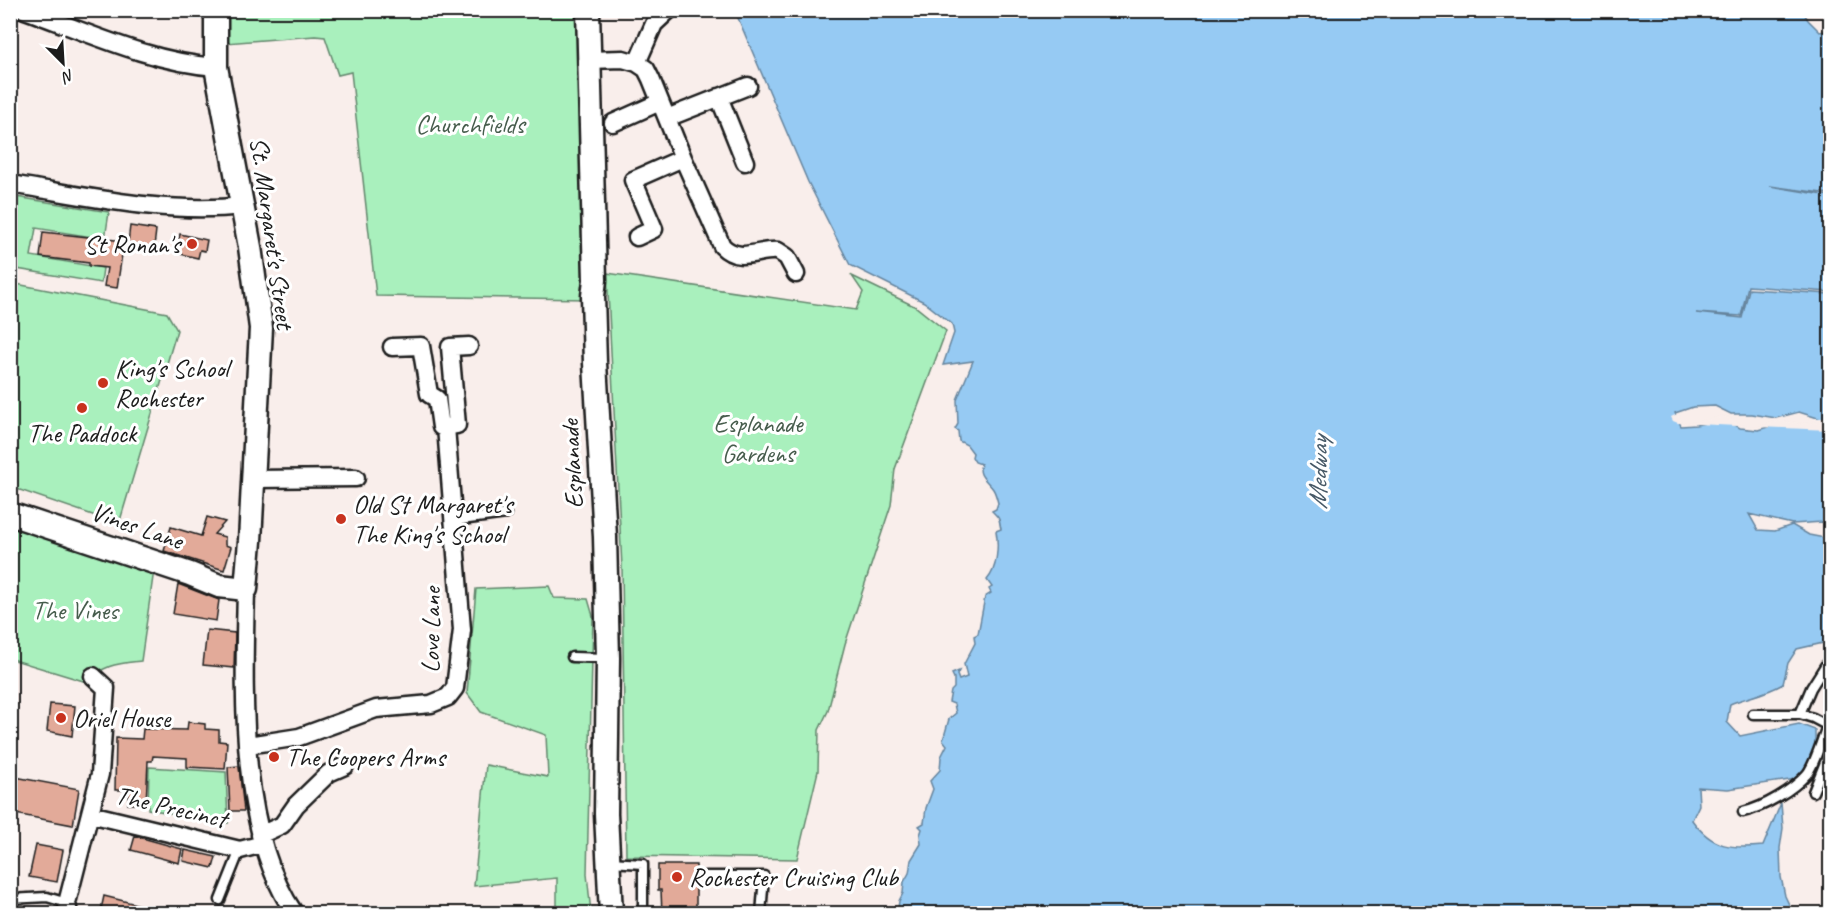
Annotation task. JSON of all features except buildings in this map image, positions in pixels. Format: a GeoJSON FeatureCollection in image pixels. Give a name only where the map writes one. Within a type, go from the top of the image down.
{"type":"FeatureCollection","features":[{"type":"Feature","properties":{"kind":"street"},"geometry":{"type":"LineString","coordinates":[[25,10],[152,56],[176,63],[216,67]]}},
{"type":"Feature","properties":{"kind":"street","name":"St. Margaret's Street"},"geometry":{"type":"LineString","coordinates":[[216,10],[216,67],[252,256],[261,328],[246,589]]}},
{"type":"Feature","properties":{"kind":"street","name":"Esplanade"},"geometry":{"type":"LineString","coordinates":[[588,10],[595,363],[605,537],[608,658],[606,814],[611,914]]}},
{"type":"Feature","properties":{"kind":"street"},"geometry":{"type":"LineString","coordinates":[[637,63],[654,24],[669,10]]}},
{"type":"Feature","properties":{"kind":"street"},"geometry":{"type":"LineString","coordinates":[[588,60],[623,59],[644,67],[724,248],[741,256],[778,251],[787,257],[796,274]]}},
{"type":"Feature","properties":{"kind":"street"},"geometry":{"type":"LineString","coordinates":[[667,118],[748,86]]}},
{"type":"Feature","properties":{"kind":"street"},"geometry":{"type":"LineString","coordinates":[[719,98],[745,162]]}},
{"type":"Feature","properties":{"kind":"street"},"geometry":{"type":"LineString","coordinates":[[613,123],[660,102]]}},
{"type":"Feature","properties":{"kind":"street"},"geometry":{"type":"LineString","coordinates":[[637,237],[654,229],[633,180],[683,158]]}},
{"type":"Feature","properties":{"kind":"street"},"geometry":{"type":"LineString","coordinates":[[10,184],[161,208],[213,209],[243,206]]}},
{"type":"Feature","properties":{"kind":"street","name":"Love Lane"},"geometry":{"type":"LineString","coordinates":[[392,347],[421,346],[429,394],[437,399],[441,427],[446,427],[457,425],[450,347],[469,346]]}},
{"type":"Feature","properties":{"kind":"street","name":"Love Lane"},"geometry":{"type":"LineString","coordinates":[[248,745],[299,737],[376,709],[430,704],[448,697],[455,688],[462,630],[446,427]]}},
{"type":"Feature","properties":{"kind":"street"},"geometry":{"type":"LineString","coordinates":[[253,479],[356,478]]}},
{"type":"Feature","properties":{"kind":"street","name":"Vines Lane"},"geometry":{"type":"LineString","coordinates":[[10,514],[190,574],[219,586],[246,589]]}},
{"type":"Feature","properties":{"kind":"street"},"geometry":{"type":"LineString","coordinates":[[246,589],[244,681],[248,745],[261,839],[275,878],[295,914]]}},
{"type":"Feature","properties":{"kind":"street"},"geometry":{"type":"LineString","coordinates":[[68,908],[100,774],[105,688],[93,676]]}},
{"type":"Feature","properties":{"kind":"street","name":"The Precinct"},"geometry":{"type":"LineString","coordinates":[[90,814],[240,850],[282,825],[296,805],[329,773],[345,765]]}},
{"type":"Feature","properties":{"kind":"lane"},"geometry":{"type":"LineString","coordinates":[[454,521],[506,514]]}},
{"type":"Feature","properties":{"kind":"lane"},"geometry":{"type":"LineString","coordinates":[[572,657],[608,658]]}},
{"type":"Feature","properties":{"kind":"lane"},"geometry":{"type":"LineString","coordinates":[[1800,714],[1811,688],[1830,658]]}},
{"type":"Feature","properties":{"kind":"lane"},"geometry":{"type":"LineString","coordinates":[[1743,812],[1760,808],[1808,773],[1829,727],[1800,714],[1753,714]]}},
{"type":"Feature","properties":{"kind":"lane"},"geometry":{"type":"LineString","coordinates":[[1813,792],[1830,750]]}},
{"type":"Feature","properties":{"kind":"lane","name":"The Precinct"},"geometry":{"type":"LineString","coordinates":[[220,900],[240,850]]}},
{"type":"Feature","properties":{"kind":"lane"},"geometry":{"type":"LineString","coordinates":[[609,862],[643,864],[643,914]]}},
{"type":"Feature","properties":{"kind":"lane"},"geometry":{"type":"LineString","coordinates":[[706,876],[764,876],[761,914]]}},
{"type":"Feature","properties":{"kind":"lane"},"geometry":{"type":"LineString","coordinates":[[10,899],[47,897],[68,908]]}},
{"type":"Feature","properties":{"kind":"green space","name":"Churchfields"},"geometry":{"type":"Polygon","coordinates":[[[229,11],[579,11],[589,299],[376,296],[351,72],[338,75],[325,37],[226,43],[229,11]]]}},
{"type":"Feature","properties":{"kind":"green space"},"geometry":{"type":"Polygon","coordinates":[[[10,196],[109,212],[105,239],[36,228],[31,256],[103,268],[101,283],[11,268],[10,196]]]}},
{"type":"Feature","properties":{"kind":"green space","name":"Esplanade Gardens"},"geometry":{"type":"Polygon","coordinates":[[[607,273],[856,310],[863,292],[852,276],[916,307],[946,331],[895,469],[891,505],[845,644],[828,711],[819,730],[818,771],[797,859],[626,856],[622,567],[607,273]]]}},
{"type":"Feature","properties":{"kind":"green space","name":"The Paddock"},"geometry":{"type":"Polygon","coordinates":[[[11,283],[167,313],[177,330],[119,524],[11,487],[11,283]]]}},
{"type":"Feature","properties":{"kind":"green space","name":"The Vines"},"geometry":{"type":"Polygon","coordinates":[[[10,518],[154,570],[141,661],[105,668],[90,683],[11,659],[10,518]]]}},
{"type":"Feature","properties":{"kind":"green space"},"geometry":{"type":"Polygon","coordinates":[[[549,586],[554,598],[588,599],[593,616],[587,874],[591,913],[557,913],[557,878],[474,886],[486,765],[548,777],[546,735],[481,712],[467,693],[476,589],[549,586]]]}},
{"type":"Feature","properties":{"kind":"green space"},"geometry":{"type":"Polygon","coordinates":[[[149,767],[226,772],[228,823],[148,809],[149,767]]]}},
{"type":"Feature","properties":{"kind":"water","name":"Medway"},"geometry":{"type":"Polygon","coordinates":[[[1802,10],[1820,32],[1830,30],[1830,194],[1770,186],[1830,196],[1830,292],[1748,286],[1741,316],[1696,313],[1742,318],[1749,289],[1830,294],[1830,422],[1799,412],[1776,418],[1752,414],[1731,414],[1715,406],[1693,407],[1675,413],[1681,426],[1725,419],[1740,428],[1758,430],[1781,423],[1801,427],[1830,425],[1830,524],[1823,522],[1792,524],[1749,514],[1758,530],[1775,531],[1792,525],[1809,535],[1830,539],[1830,617],[1823,643],[1797,649],[1788,663],[1783,684],[1730,704],[1727,722],[1740,736],[1799,724],[1815,730],[1815,748],[1809,766],[1796,779],[1728,789],[1698,787],[1699,805],[1692,820],[1707,836],[1723,845],[1763,846],[1781,803],[1783,828],[1780,848],[1781,877],[1785,896],[1793,913],[888,913],[898,908],[911,860],[921,844],[922,829],[919,826],[924,823],[926,808],[933,789],[930,781],[940,770],[941,757],[947,745],[943,740],[949,719],[956,713],[954,704],[949,702],[951,691],[954,688],[952,674],[959,671],[957,675],[959,680],[967,677],[964,664],[975,643],[974,636],[978,634],[985,597],[991,593],[989,589],[992,587],[987,580],[993,570],[996,557],[996,531],[1001,529],[998,518],[992,511],[996,509],[998,503],[993,489],[981,475],[981,464],[975,462],[972,457],[973,453],[967,445],[959,441],[958,431],[955,429],[958,424],[957,400],[973,361],[943,365],[954,333],[952,324],[924,302],[850,265],[808,182],[735,11],[1802,10]]]}},
{"type":"Feature","properties":{"kind":"pier"},"geometry":{"type":"Polygon","coordinates":[[[1681,414],[1679,415],[1682,423],[1725,416],[1741,425],[1756,427],[1678,423],[1671,417],[1681,414]]]}},
{"type":"Feature","properties":{"kind":"pier"},"geometry":{"type":"Polygon","coordinates":[[[1807,418],[1830,418],[1830,430],[1758,427],[1781,420],[1802,424],[1822,422],[1807,418]]]}},
{"type":"Feature","properties":{"kind":"place","name":"St Ronan's"},"geometry":{"type":"Point","coordinates":[192,244]}},
{"type":"Feature","properties":{"kind":"place","name":"King's School Rochester"},"geometry":{"type":"Point","coordinates":[103,383]}},
{"type":"Feature","properties":{"kind":"place","name":"The Paddock"},"geometry":{"type":"Point","coordinates":[82,408]}},
{"type":"Feature","properties":{"kind":"place","name":"Old St Margaret's The King's School"},"geometry":{"type":"Point","coordinates":[341,519]}},
{"type":"Feature","properties":{"kind":"place","name":"Oriel House"},"geometry":{"type":"Point","coordinates":[61,718]}},
{"type":"Feature","properties":{"kind":"place","name":"The Coopers Arms"},"geometry":{"type":"Point","coordinates":[274,757]}},
{"type":"Feature","properties":{"kind":"place","name":"Rochester Cruising Club"},"geometry":{"type":"Point","coordinates":[677,877]}}]}
